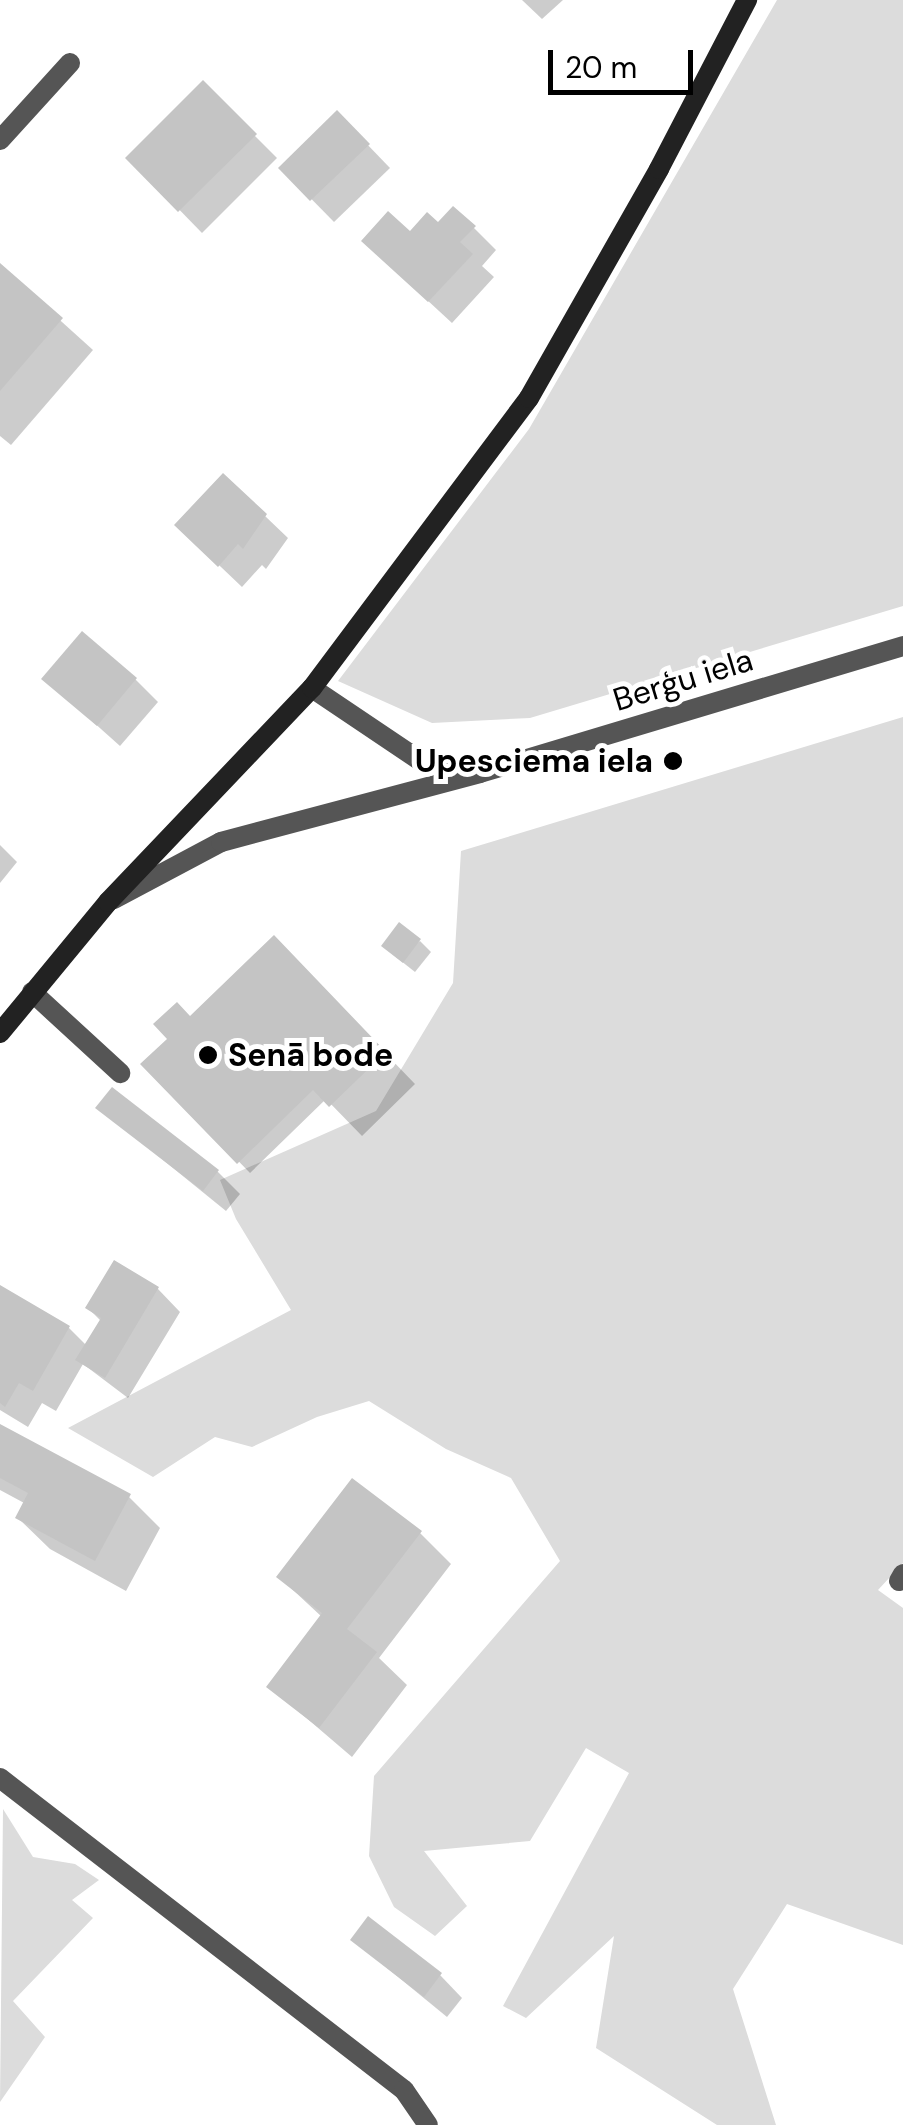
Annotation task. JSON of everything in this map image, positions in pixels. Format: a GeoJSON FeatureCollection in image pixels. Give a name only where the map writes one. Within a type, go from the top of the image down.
{"type":"FeatureCollection","features":[{"type":"Feature","properties":{"kind":"main road"},"geometry":{"type":"LineString","coordinates":[[0,1033],[108,902],[312,688],[529,398],[659,169],[747,0]]}},
{"type":"Feature","properties":{"kind":"street"},"geometry":{"type":"LineString","coordinates":[[0,140],[70,63]]}},
{"type":"Feature","properties":{"kind":"street","name":"Berģu iela"},"geometry":{"type":"LineString","coordinates":[[108,902],[221,842],[480,774],[903,646]]}},
{"type":"Feature","properties":{"kind":"street","name":"Berģu iela"},"geometry":{"type":"LineString","coordinates":[[312,688],[419,760],[480,774]]}},
{"type":"Feature","properties":{"kind":"street"},"geometry":{"type":"LineString","coordinates":[[32,992],[120,1073]]}},
{"type":"Feature","properties":{"kind":"street"},"geometry":{"type":"LineString","coordinates":[[0,1778],[404,2090],[428,2125]]}},
{"type":"Feature","properties":{"kind":"shaded area"},"geometry":{"type":"Polygon","coordinates":[[[777,0],[903,0],[903,606],[530,718],[432,723],[338,681],[529,429],[777,0]]]}},
{"type":"Feature","properties":{"kind":"shaded area"},"geometry":{"type":"Polygon","coordinates":[[[903,717],[903,1563],[878,1590],[903,1608],[903,1945],[787,1904],[733,1989],[776,2125],[717,2125],[596,2048],[614,1936],[526,2018],[503,2006],[629,1773],[586,1748],[530,1841],[424,1851],[467,1906],[435,1936],[394,1907],[369,1856],[374,1776],[560,1561],[511,1478],[446,1449],[369,1401],[317,1417],[252,1447],[215,1437],[153,1477],[68,1428],[291,1310],[236,1219],[220,1180],[376,1111],[453,983],[461,851],[903,717]]]}},
{"type":"Feature","properties":{"kind":"shaded area"},"geometry":{"type":"Polygon","coordinates":[[[3,1809],[33,1857],[75,1864],[99,1880],[72,1900],[93,1918],[13,2001],[45,2037],[0,2102],[3,1809]]]}},
{"type":"Feature","properties":{"kind":"building"},"geometry":{"type":"Polygon","coordinates":[[[203,80],[257,134],[178,212],[125,158],[203,80]]]}},
{"type":"Feature","properties":{"kind":"building"},"geometry":{"type":"Polygon","coordinates":[[[337,110],[370,144],[310,201],[278,168],[337,110]]]}},
{"type":"Feature","properties":{"kind":"building"},"geometry":{"type":"Polygon","coordinates":[[[453,206],[476,226],[460,242],[473,254],[428,302],[361,241],[388,211],[410,231],[427,212],[438,222],[453,206]]]}},
{"type":"Feature","properties":{"kind":"building"},"geometry":{"type":"Polygon","coordinates":[[[0,263],[63,318],[0,391],[0,263]]]}},
{"type":"Feature","properties":{"kind":"building"},"geometry":{"type":"Polygon","coordinates":[[[223,473],[267,514],[243,549],[238,544],[218,567],[174,525],[223,473]]]}},
{"type":"Feature","properties":{"kind":"building"},"geometry":{"type":"Polygon","coordinates":[[[82,631],[137,678],[97,726],[41,679],[82,631]]]}},
{"type":"Feature","properties":{"kind":"building"},"geometry":{"type":"Polygon","coordinates":[[[399,922],[421,939],[403,963],[381,946],[399,922]]]}},
{"type":"Feature","properties":{"kind":"building"},"geometry":{"type":"Polygon","coordinates":[[[274,935],[386,1052],[329,1107],[313,1090],[237,1164],[140,1064],[167,1039],[153,1024],[177,1002],[190,1016],[274,935]]]}},
{"type":"Feature","properties":{"kind":"building"},"geometry":{"type":"Polygon","coordinates":[[[112,1087],[219,1170],[203,1191],[95,1108],[112,1087]]]}},
{"type":"Feature","properties":{"kind":"building"},"geometry":{"type":"Polygon","coordinates":[[[114,1260],[159,1287],[105,1378],[75,1360],[101,1318],[85,1308],[114,1260]]]}},
{"type":"Feature","properties":{"kind":"building"},"geometry":{"type":"Polygon","coordinates":[[[0,1285],[70,1326],[33,1391],[19,1383],[5,1407],[0,1403],[0,1285]]]}},
{"type":"Feature","properties":{"kind":"building"},"geometry":{"type":"Polygon","coordinates":[[[0,1424],[131,1494],[95,1561],[15,1518],[28,1493],[0,1478],[0,1424]]]}},
{"type":"Feature","properties":{"kind":"building"},"geometry":{"type":"Polygon","coordinates":[[[352,1478],[422,1531],[347,1629],[377,1652],[319,1728],[266,1687],[322,1613],[276,1577],[352,1478]]]}},
{"type":"Feature","properties":{"kind":"building"},"geometry":{"type":"Polygon","coordinates":[[[368,1916],[442,1973],[424,1997],[350,1940],[368,1916]]]}},
{"type":"Feature","properties":{"kind":"place","name":"Upesciema iela"},"geometry":{"type":"Point","coordinates":[673,761]}},
{"type":"Feature","properties":{"kind":"place","name":"Senā bode"},"geometry":{"type":"Point","coordinates":[208,1055]}}]}
